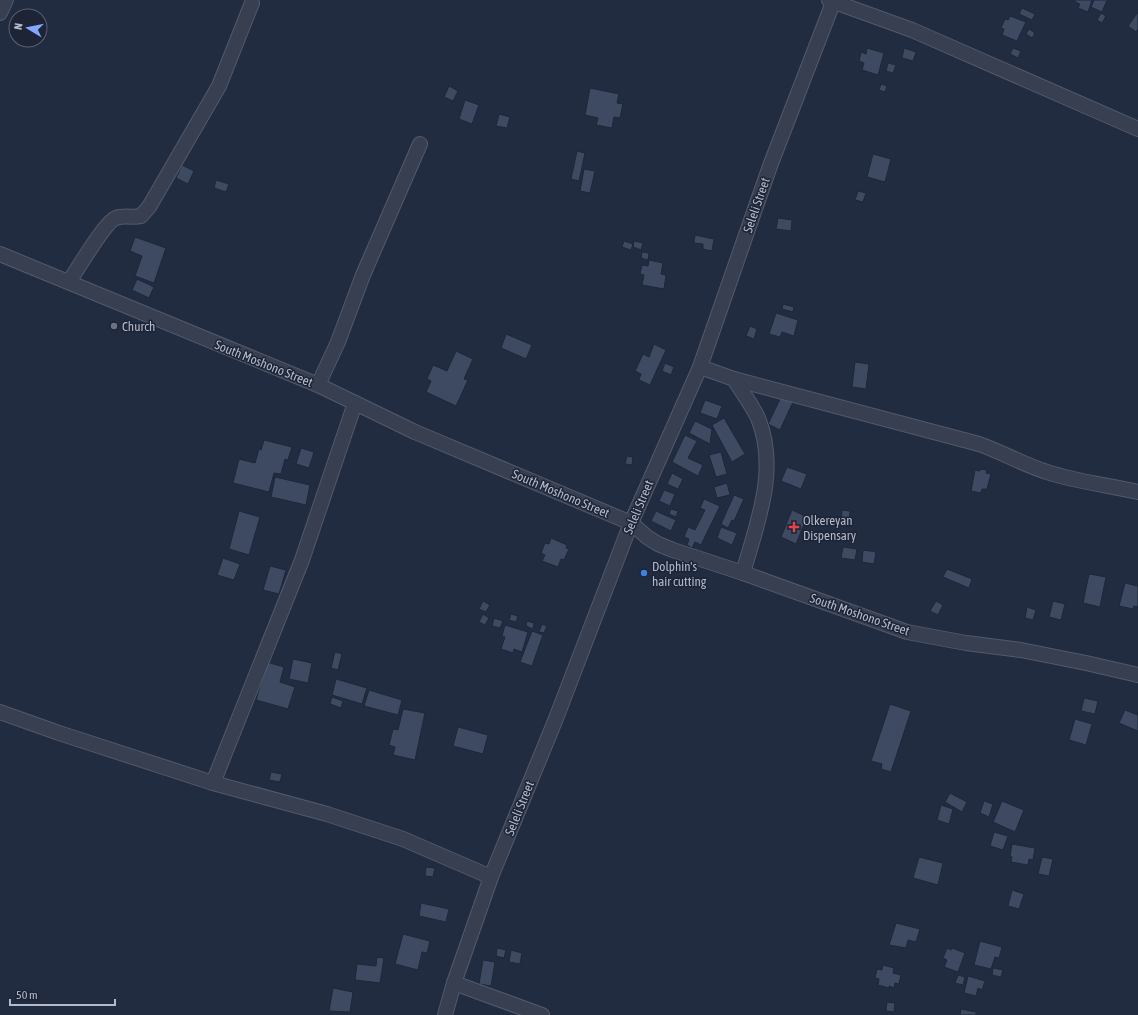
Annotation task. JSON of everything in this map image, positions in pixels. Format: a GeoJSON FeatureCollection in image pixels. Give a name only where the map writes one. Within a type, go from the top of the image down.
{"type":"FeatureCollection","features":[{"type":"Feature","properties":{"kind":"street"},"geometry":{"type":"LineString","coordinates":[[0,13],[6,0]]}},
{"type":"Feature","properties":{"kind":"street"},"geometry":{"type":"LineString","coordinates":[[832,1],[912,30],[1138,129]]}},
{"type":"Feature","properties":{"kind":"street","name":"Seleli Street"},"geometry":{"type":"LineString","coordinates":[[445,1015],[454,983],[491,877],[555,721],[630,523],[700,367],[770,166],[832,1]]}},
{"type":"Feature","properties":{"kind":"street"},"geometry":{"type":"LineString","coordinates":[[69,282],[105,228],[113,219],[118,217],[141,216],[149,207],[219,86],[252,3]]}},
{"type":"Feature","properties":{"kind":"street"},"geometry":{"type":"LineString","coordinates":[[318,385],[338,342],[363,275],[420,144]]}},
{"type":"Feature","properties":{"kind":"street","name":"South Moshono Street"},"geometry":{"type":"LineString","coordinates":[[0,254],[318,385],[415,432],[630,523],[658,544],[907,632],[966,643],[1021,650],[1138,675]]}},
{"type":"Feature","properties":{"kind":"street"},"geometry":{"type":"LineString","coordinates":[[700,367],[734,379],[979,444],[1003,452],[1048,472],[1082,482],[1138,492]]}},
{"type":"Feature","properties":{"kind":"street"},"geometry":{"type":"LineString","coordinates":[[734,379],[758,417],[766,444],[766,473],[763,504],[743,573]]}},
{"type":"Feature","properties":{"kind":"street"},"geometry":{"type":"LineString","coordinates":[[213,783],[302,560],[355,403]]}},
{"type":"Feature","properties":{"kind":"street"},"geometry":{"type":"LineString","coordinates":[[0,712],[59,733],[213,783],[327,814],[403,839],[491,877]]}},
{"type":"Feature","properties":{"kind":"street"},"geometry":{"type":"LineString","coordinates":[[454,983],[542,1015]]}},
{"type":"Feature","properties":{"kind":"building"},"geometry":{"type":"Polygon","coordinates":[[[1075,0],[1092,0],[1088,12],[1078,8],[1080,4],[1075,2],[1075,0]]]}},
{"type":"Feature","properties":{"kind":"building"},"geometry":{"type":"Polygon","coordinates":[[[1094,0],[1107,0],[1102,12],[1091,7],[1094,0]]]}},
{"type":"Feature","properties":{"kind":"building"},"geometry":{"type":"Polygon","coordinates":[[[1022,8],[1035,14],[1032,20],[1019,14],[1022,8]]]}},
{"type":"Feature","properties":{"kind":"building"},"geometry":{"type":"Polygon","coordinates":[[[1138,12],[1138,29],[1136,32],[1128,26],[1138,12]]]}},
{"type":"Feature","properties":{"kind":"building"},"geometry":{"type":"Polygon","coordinates":[[[1101,13],[1106,16],[1102,23],[1097,20],[1101,13]]]}},
{"type":"Feature","properties":{"kind":"building"},"geometry":{"type":"Polygon","coordinates":[[[1010,16],[1026,22],[1017,41],[1002,35],[1004,29],[1001,28],[1005,19],[1008,20],[1010,16]]]}},
{"type":"Feature","properties":{"kind":"building"},"geometry":{"type":"Polygon","coordinates":[[[1029,29],[1035,33],[1032,38],[1026,34],[1029,29]]]}},
{"type":"Feature","properties":{"kind":"building"},"geometry":{"type":"Polygon","coordinates":[[[867,48],[884,53],[878,75],[862,70],[864,63],[859,61],[861,52],[866,54],[867,48]]]}},
{"type":"Feature","properties":{"kind":"building"},"geometry":{"type":"Polygon","coordinates":[[[904,48],[916,52],[913,61],[902,58],[904,48]]]}},
{"type":"Feature","properties":{"kind":"building"},"geometry":{"type":"Polygon","coordinates":[[[1013,48],[1021,51],[1018,58],[1010,54],[1013,48]]]}},
{"type":"Feature","properties":{"kind":"building"},"geometry":{"type":"Polygon","coordinates":[[[888,63],[896,65],[893,73],[886,71],[888,63]]]}},
{"type":"Feature","properties":{"kind":"building"},"geometry":{"type":"Polygon","coordinates":[[[881,84],[887,86],[885,92],[879,90],[881,84]]]}},
{"type":"Feature","properties":{"kind":"building"},"geometry":{"type":"Polygon","coordinates":[[[449,86],[458,91],[453,101],[444,97],[449,86]]]}},
{"type":"Feature","properties":{"kind":"building"},"geometry":{"type":"Polygon","coordinates":[[[590,88],[619,94],[617,103],[623,104],[620,118],[614,117],[612,128],[596,125],[598,118],[585,115],[590,88]]]}},
{"type":"Feature","properties":{"kind":"building"},"geometry":{"type":"Polygon","coordinates":[[[465,100],[479,105],[472,124],[459,119],[465,100]]]}},
{"type":"Feature","properties":{"kind":"building"},"geometry":{"type":"Polygon","coordinates":[[[499,114],[510,117],[507,128],[496,126],[499,114]]]}},
{"type":"Feature","properties":{"kind":"building"},"geometry":{"type":"Polygon","coordinates":[[[577,151],[585,153],[579,181],[571,179],[577,151]]]}},
{"type":"Feature","properties":{"kind":"building"},"geometry":{"type":"Polygon","coordinates":[[[873,154],[891,159],[885,182],[867,177],[873,154]]]}},
{"type":"Feature","properties":{"kind":"building"},"geometry":{"type":"Polygon","coordinates":[[[182,165],[194,171],[188,184],[176,178],[182,165]]]}},
{"type":"Feature","properties":{"kind":"building"},"geometry":{"type":"Polygon","coordinates":[[[584,169],[595,171],[590,193],[580,191],[584,169]]]}},
{"type":"Feature","properties":{"kind":"building"},"geometry":{"type":"Polygon","coordinates":[[[216,180],[229,184],[226,192],[214,188],[216,180]]]}},
{"type":"Feature","properties":{"kind":"building"},"geometry":{"type":"Polygon","coordinates":[[[858,191],[866,193],[863,202],[855,200],[858,191]]]}},
{"type":"Feature","properties":{"kind":"building"},"geometry":{"type":"Polygon","coordinates":[[[778,218],[792,220],[791,231],[776,229],[778,218]]]}},
{"type":"Feature","properties":{"kind":"building"},"geometry":{"type":"Polygon","coordinates":[[[695,235],[714,239],[712,251],[703,249],[703,244],[694,243],[695,235]]]}},
{"type":"Feature","properties":{"kind":"building"},"geometry":{"type":"Polygon","coordinates":[[[135,237],[166,248],[154,283],[135,276],[142,256],[130,251],[135,237]]]}},
{"type":"Feature","properties":{"kind":"building"},"geometry":{"type":"Polygon","coordinates":[[[624,241],[633,244],[631,250],[622,247],[624,241]]]}},
{"type":"Feature","properties":{"kind":"building"},"geometry":{"type":"Polygon","coordinates":[[[634,241],[643,243],[641,250],[633,247],[634,241]]]}},
{"type":"Feature","properties":{"kind":"building"},"geometry":{"type":"Polygon","coordinates":[[[642,252],[649,253],[648,260],[641,258],[642,252]]]}},
{"type":"Feature","properties":{"kind":"building"},"geometry":{"type":"Polygon","coordinates":[[[649,260],[663,263],[661,274],[666,275],[664,289],[642,285],[644,275],[640,274],[642,265],[648,266],[649,260]]]}},
{"type":"Feature","properties":{"kind":"building"},"geometry":{"type":"Polygon","coordinates":[[[137,279],[154,287],[149,298],[132,290],[137,279]]]}},
{"type":"Feature","properties":{"kind":"building"},"geometry":{"type":"Polygon","coordinates":[[[783,304],[794,307],[793,312],[782,309],[783,304]]]}},
{"type":"Feature","properties":{"kind":"building"},"geometry":{"type":"Polygon","coordinates":[[[776,313],[798,320],[794,336],[782,332],[780,337],[769,334],[776,313]]]}},
{"type":"Feature","properties":{"kind":"building"},"geometry":{"type":"Polygon","coordinates":[[[750,326],[757,329],[754,339],[746,336],[750,326]]]}},
{"type":"Feature","properties":{"kind":"building"},"geometry":{"type":"Polygon","coordinates":[[[506,334],[532,345],[526,359],[501,348],[506,334]]]}},
{"type":"Feature","properties":{"kind":"building"},"geometry":{"type":"Polygon","coordinates":[[[654,344],[666,350],[650,385],[639,380],[641,374],[635,371],[643,354],[649,357],[654,344]]]}},
{"type":"Feature","properties":{"kind":"building"},"geometry":{"type":"Polygon","coordinates":[[[456,351],[473,359],[464,379],[468,380],[456,406],[426,392],[431,381],[427,379],[433,365],[447,371],[456,351]]]}},
{"type":"Feature","properties":{"kind":"building"},"geometry":{"type":"Polygon","coordinates":[[[855,362],[869,364],[866,389],[852,387],[855,362]]]}},
{"type":"Feature","properties":{"kind":"building"},"geometry":{"type":"Polygon","coordinates":[[[665,363],[674,367],[671,375],[662,371],[665,363]]]}},
{"type":"Feature","properties":{"kind":"building"},"geometry":{"type":"Polygon","coordinates":[[[781,397],[793,402],[780,430],[768,424],[781,397]]]}},
{"type":"Feature","properties":{"kind":"building"},"geometry":{"type":"Polygon","coordinates":[[[705,400],[722,406],[717,419],[700,413],[705,400]]]}},
{"type":"Feature","properties":{"kind":"building"},"geometry":{"type":"Polygon","coordinates":[[[724,418],[745,454],[732,462],[712,425],[724,418]]]}},
{"type":"Feature","properties":{"kind":"building"},"geometry":{"type":"Polygon","coordinates":[[[695,421],[712,429],[710,444],[689,433],[695,421]]]}},
{"type":"Feature","properties":{"kind":"building"},"geometry":{"type":"Polygon","coordinates":[[[685,435],[697,441],[688,458],[703,465],[698,476],[672,462],[685,435]]]}},
{"type":"Feature","properties":{"kind":"building"},"geometry":{"type":"Polygon","coordinates":[[[264,440],[292,447],[288,460],[285,459],[281,474],[274,473],[269,492],[233,483],[239,459],[255,463],[259,449],[261,450],[264,440]]]}},
{"type":"Feature","properties":{"kind":"building"},"geometry":{"type":"Polygon","coordinates":[[[301,448],[314,452],[309,468],[296,464],[301,448]]]}},
{"type":"Feature","properties":{"kind":"building"},"geometry":{"type":"Polygon","coordinates":[[[721,452],[727,474],[716,477],[709,455],[721,452]]]}},
{"type":"Feature","properties":{"kind":"building"},"geometry":{"type":"Polygon","coordinates":[[[627,456],[633,457],[632,465],[625,464],[627,456]]]}},
{"type":"Feature","properties":{"kind":"building"},"geometry":{"type":"Polygon","coordinates":[[[787,467],[807,474],[801,489],[781,481],[787,467]]]}},
{"type":"Feature","properties":{"kind":"building"},"geometry":{"type":"Polygon","coordinates":[[[980,469],[987,470],[986,473],[991,474],[987,489],[982,489],[981,493],[971,491],[975,470],[980,471],[980,469]]]}},
{"type":"Feature","properties":{"kind":"building"},"geometry":{"type":"Polygon","coordinates":[[[672,473],[683,479],[678,489],[667,484],[672,473]]]}},
{"type":"Feature","properties":{"kind":"building"},"geometry":{"type":"Polygon","coordinates":[[[275,477],[310,485],[306,505],[271,497],[275,477]]]}},
{"type":"Feature","properties":{"kind":"building"},"geometry":{"type":"Polygon","coordinates":[[[727,483],[730,495],[717,498],[714,487],[727,483]]]}},
{"type":"Feature","properties":{"kind":"building"},"geometry":{"type":"Polygon","coordinates":[[[664,490],[675,494],[670,506],[659,501],[664,490]]]}},
{"type":"Feature","properties":{"kind":"building"},"geometry":{"type":"Polygon","coordinates":[[[734,495],[744,499],[734,521],[732,520],[728,528],[721,524],[734,495]]]}},
{"type":"Feature","properties":{"kind":"building"},"geometry":{"type":"Polygon","coordinates":[[[704,499],[720,506],[701,545],[695,542],[692,548],[687,545],[689,539],[684,537],[688,527],[695,530],[705,510],[700,508],[704,499]]]}},
{"type":"Feature","properties":{"kind":"building"},"geometry":{"type":"Polygon","coordinates":[[[671,509],[678,511],[676,517],[669,514],[671,509]]]}},
{"type":"Feature","properties":{"kind":"building","name":"Olkereyan Dispensary"},"geometry":{"type":"Polygon","coordinates":[[[792,510],[807,517],[796,544],[781,537],[792,510]]]}},
{"type":"Feature","properties":{"kind":"building"},"geometry":{"type":"Polygon","coordinates":[[[842,510],[850,511],[849,522],[841,522],[842,510]]]}},
{"type":"Feature","properties":{"kind":"building"},"geometry":{"type":"Polygon","coordinates":[[[239,511],[260,517],[249,555],[229,549],[239,511]]]}},
{"type":"Feature","properties":{"kind":"building"},"geometry":{"type":"Polygon","coordinates":[[[656,511],[676,520],[671,531],[651,521],[656,511]]]}},
{"type":"Feature","properties":{"kind":"building"},"geometry":{"type":"Polygon","coordinates":[[[721,527],[737,533],[732,545],[717,538],[721,527]]]}},
{"type":"Feature","properties":{"kind":"building"},"geometry":{"type":"Polygon","coordinates":[[[551,538],[567,545],[566,548],[569,549],[564,560],[561,559],[558,567],[542,561],[545,555],[541,553],[545,543],[549,544],[551,538]]]}},
{"type":"Feature","properties":{"kind":"building"},"geometry":{"type":"Polygon","coordinates":[[[843,547],[857,549],[855,560],[841,558],[843,547]]]}},
{"type":"Feature","properties":{"kind":"building"},"geometry":{"type":"Polygon","coordinates":[[[863,550],[876,552],[874,564],[862,562],[863,550]]]}},
{"type":"Feature","properties":{"kind":"building"},"geometry":{"type":"Polygon","coordinates":[[[223,558],[240,564],[234,580],[217,575],[223,558]]]}},
{"type":"Feature","properties":{"kind":"building"},"geometry":{"type":"Polygon","coordinates":[[[270,566],[286,570],[279,594],[263,590],[270,566]]]}},
{"type":"Feature","properties":{"kind":"building"},"geometry":{"type":"Polygon","coordinates":[[[947,569],[972,579],[969,588],[943,577],[947,569]]]}},
{"type":"Feature","properties":{"kind":"building"},"geometry":{"type":"Polygon","coordinates":[[[1089,574],[1106,577],[1100,607],[1083,603],[1089,574]]]}},
{"type":"Feature","properties":{"kind":"building"},"geometry":{"type":"Polygon","coordinates":[[[1125,583],[1138,586],[1138,607],[1134,606],[1133,609],[1119,606],[1125,583]]]}},
{"type":"Feature","properties":{"kind":"building"},"geometry":{"type":"Polygon","coordinates":[[[483,601],[490,605],[486,612],[479,609],[483,601]]]}},
{"type":"Feature","properties":{"kind":"building"},"geometry":{"type":"Polygon","coordinates":[[[936,601],[943,605],[938,615],[930,611],[936,601]]]}},
{"type":"Feature","properties":{"kind":"building"},"geometry":{"type":"Polygon","coordinates":[[[1053,601],[1065,604],[1061,620],[1049,617],[1053,601]]]}},
{"type":"Feature","properties":{"kind":"building"},"geometry":{"type":"Polygon","coordinates":[[[1027,607],[1036,610],[1033,620],[1025,618],[1027,607]]]}},
{"type":"Feature","properties":{"kind":"building"},"geometry":{"type":"Polygon","coordinates":[[[483,614],[489,618],[485,625],[479,622],[483,614]]]}},
{"type":"Feature","properties":{"kind":"building"},"geometry":{"type":"Polygon","coordinates":[[[511,614],[518,616],[516,622],[509,620],[511,614]]]}},
{"type":"Feature","properties":{"kind":"building"},"geometry":{"type":"Polygon","coordinates":[[[494,618],[503,621],[500,628],[492,626],[494,618]]]}},
{"type":"Feature","properties":{"kind":"building"},"geometry":{"type":"Polygon","coordinates":[[[527,621],[534,623],[533,629],[526,626],[527,621]]]}},
{"type":"Feature","properties":{"kind":"building"},"geometry":{"type":"Polygon","coordinates":[[[542,624],[547,626],[544,633],[539,632],[542,624]]]}},
{"type":"Feature","properties":{"kind":"building"},"geometry":{"type":"Polygon","coordinates":[[[505,625],[528,632],[522,652],[514,649],[513,653],[501,649],[505,637],[502,636],[505,625]]]}},
{"type":"Feature","properties":{"kind":"building"},"geometry":{"type":"Polygon","coordinates":[[[532,631],[543,635],[532,666],[520,662],[532,631]]]}},
{"type":"Feature","properties":{"kind":"building"},"geometry":{"type":"Polygon","coordinates":[[[335,652],[342,654],[338,670],[331,668],[335,652]]]}},
{"type":"Feature","properties":{"kind":"building"},"geometry":{"type":"Polygon","coordinates":[[[293,659],[312,663],[308,683],[289,679],[293,659]]]}},
{"type":"Feature","properties":{"kind":"building"},"geometry":{"type":"Polygon","coordinates":[[[267,662],[284,667],[280,682],[295,687],[288,709],[256,700],[267,662]]]}},
{"type":"Feature","properties":{"kind":"building"},"geometry":{"type":"Polygon","coordinates":[[[336,679],[367,688],[362,704],[332,695],[336,679]]]}},
{"type":"Feature","properties":{"kind":"building"},"geometry":{"type":"Polygon","coordinates":[[[369,690],[402,700],[398,715],[364,706],[369,690]]]}},
{"type":"Feature","properties":{"kind":"building"},"geometry":{"type":"Polygon","coordinates":[[[332,697],[343,701],[341,708],[330,704],[332,697]]]}},
{"type":"Feature","properties":{"kind":"building"},"geometry":{"type":"Polygon","coordinates":[[[1084,698],[1098,701],[1095,714],[1081,711],[1084,698]]]}},
{"type":"Feature","properties":{"kind":"building"},"geometry":{"type":"Polygon","coordinates":[[[890,704],[911,711],[891,772],[881,769],[882,764],[871,761],[890,704]]]}},
{"type":"Feature","properties":{"kind":"building"},"geometry":{"type":"Polygon","coordinates":[[[403,709],[425,713],[415,760],[393,755],[395,747],[389,745],[393,729],[398,730],[403,709]]]}},
{"type":"Feature","properties":{"kind":"building"},"geometry":{"type":"Polygon","coordinates":[[[1125,710],[1138,715],[1138,731],[1119,723],[1125,710]]]}},
{"type":"Feature","properties":{"kind":"building"},"geometry":{"type":"Polygon","coordinates":[[[1075,719],[1092,724],[1086,745],[1069,740],[1075,719]]]}},
{"type":"Feature","properties":{"kind":"building"},"geometry":{"type":"Polygon","coordinates":[[[458,727],[488,735],[483,754],[453,746],[458,727]]]}},
{"type":"Feature","properties":{"kind":"building"},"geometry":{"type":"Polygon","coordinates":[[[271,772],[282,774],[280,782],[269,780],[271,772]]]}},
{"type":"Feature","properties":{"kind":"building"},"geometry":{"type":"Polygon","coordinates":[[[950,793],[967,802],[962,812],[945,802],[950,793]]]}},
{"type":"Feature","properties":{"kind":"building"},"geometry":{"type":"Polygon","coordinates":[[[984,801],[993,804],[989,817],[980,813],[984,801]]]}},
{"type":"Feature","properties":{"kind":"building"},"geometry":{"type":"Polygon","coordinates":[[[1002,801],[1024,810],[1015,832],[993,822],[1002,801]]]}},
{"type":"Feature","properties":{"kind":"building"},"geometry":{"type":"Polygon","coordinates":[[[941,805],[953,809],[949,824],[937,820],[941,805]]]}},
{"type":"Feature","properties":{"kind":"building"},"geometry":{"type":"Polygon","coordinates":[[[994,832],[1008,836],[1003,850],[990,846],[994,832]]]}},
{"type":"Feature","properties":{"kind":"building"},"geometry":{"type":"Polygon","coordinates":[[[1012,844],[1035,848],[1033,860],[1029,859],[1028,865],[1011,862],[1012,857],[1010,856],[1012,844]]]}},
{"type":"Feature","properties":{"kind":"building"},"geometry":{"type":"Polygon","coordinates":[[[919,857],[943,863],[938,885],[913,878],[919,857]]]}},
{"type":"Feature","properties":{"kind":"building"},"geometry":{"type":"Polygon","coordinates":[[[1042,857],[1053,859],[1049,876],[1038,874],[1042,857]]]}},
{"type":"Feature","properties":{"kind":"building"},"geometry":{"type":"Polygon","coordinates":[[[426,867],[435,868],[433,877],[425,876],[426,867]]]}},
{"type":"Feature","properties":{"kind":"building"},"geometry":{"type":"Polygon","coordinates":[[[1012,890],[1024,894],[1019,909],[1008,906],[1012,890]]]}},
{"type":"Feature","properties":{"kind":"building"},"geometry":{"type":"Polygon","coordinates":[[[421,903],[449,909],[446,922],[419,916],[421,903]]]}},
{"type":"Feature","properties":{"kind":"building"},"geometry":{"type":"Polygon","coordinates":[[[896,923],[920,929],[916,942],[908,940],[906,948],[889,945],[896,923]]]}},
{"type":"Feature","properties":{"kind":"building"},"geometry":{"type":"Polygon","coordinates":[[[403,934],[430,941],[427,953],[422,952],[418,970],[395,964],[403,934]]]}},
{"type":"Feature","properties":{"kind":"building"},"geometry":{"type":"Polygon","coordinates":[[[980,941],[1002,947],[999,958],[995,957],[991,969],[974,965],[980,941]]]}},
{"type":"Feature","properties":{"kind":"building"},"geometry":{"type":"Polygon","coordinates":[[[497,948],[506,950],[504,958],[496,956],[497,948]]]}},
{"type":"Feature","properties":{"kind":"building"},"geometry":{"type":"Polygon","coordinates":[[[947,948],[951,950],[952,948],[965,953],[958,972],[944,967],[947,960],[943,958],[947,948]]]}},
{"type":"Feature","properties":{"kind":"building"},"geometry":{"type":"Polygon","coordinates":[[[511,950],[522,953],[520,964],[509,962],[511,950]]]}},
{"type":"Feature","properties":{"kind":"building"},"geometry":{"type":"Polygon","coordinates":[[[377,957],[384,958],[380,983],[355,980],[357,964],[376,966],[377,957]]]}},
{"type":"Feature","properties":{"kind":"building"},"geometry":{"type":"Polygon","coordinates":[[[483,960],[495,962],[491,986],[479,984],[483,960]]]}},
{"type":"Feature","properties":{"kind":"building"},"geometry":{"type":"Polygon","coordinates":[[[883,965],[894,968],[893,973],[901,975],[899,984],[895,983],[894,988],[878,985],[879,979],[875,978],[877,969],[882,970],[883,965]]]}},
{"type":"Feature","properties":{"kind":"building"},"geometry":{"type":"Polygon","coordinates":[[[993,968],[1003,970],[1001,977],[992,975],[993,968]]]}},
{"type":"Feature","properties":{"kind":"building"},"geometry":{"type":"Polygon","coordinates":[[[958,975],[965,977],[963,985],[955,983],[958,975]]]}},
{"type":"Feature","properties":{"kind":"building"},"geometry":{"type":"Polygon","coordinates":[[[968,976],[985,981],[982,990],[978,988],[976,996],[964,993],[968,976]]]}},
{"type":"Feature","properties":{"kind":"building"},"geometry":{"type":"Polygon","coordinates":[[[333,988],[353,992],[350,1012],[329,1011],[333,988]]]}},
{"type":"Feature","properties":{"kind":"building"},"geometry":{"type":"Polygon","coordinates":[[[887,1002],[895,1003],[894,1012],[886,1011],[887,1002]]]}},
{"type":"Feature","properties":{"kind":"building"},"geometry":{"type":"Polygon","coordinates":[[[961,1009],[976,1012],[976,1015],[960,1015],[961,1009]]]}},
{"type":"Feature","properties":{"kind":"place","name":"Church"},"geometry":{"type":"Point","coordinates":[114,326]}},
{"type":"Feature","properties":{"kind":"place","name":"Olkereyan Dispensary"},"geometry":{"type":"Point","coordinates":[794,527]}},
{"type":"Feature","properties":{"kind":"place","name":"Dolphin's hair cutting"},"geometry":{"type":"Point","coordinates":[644,573]}}]}
